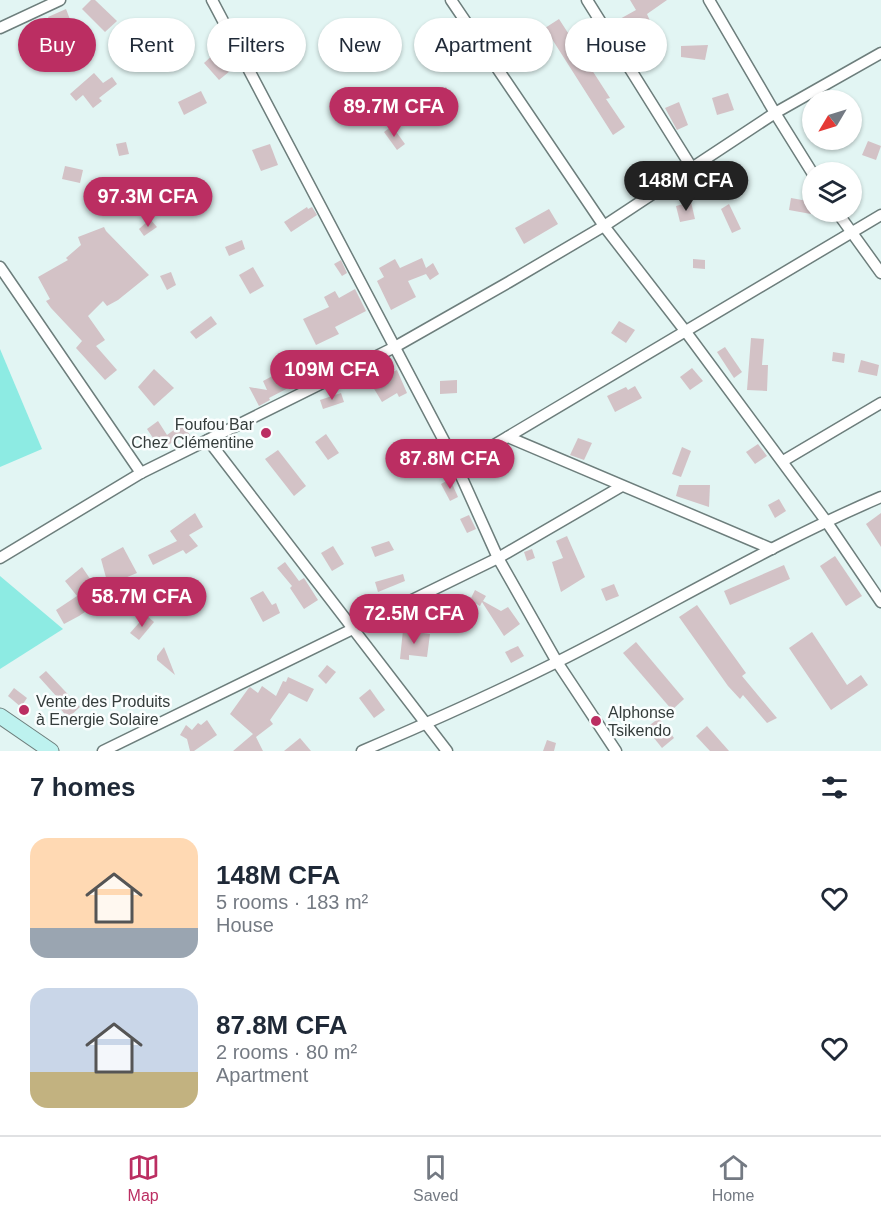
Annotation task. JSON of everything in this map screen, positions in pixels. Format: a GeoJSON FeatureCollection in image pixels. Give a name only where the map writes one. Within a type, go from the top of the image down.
{"type":"FeatureCollection","features":[{"type":"Feature","properties":{"kind":"main road"},"geometry":{"type":"LineString","coordinates":[[0,716],[51,751]]}},
{"type":"Feature","properties":{"kind":"street"},"geometry":{"type":"LineString","coordinates":[[0,28],[60,0]]}},
{"type":"Feature","properties":{"kind":"street"},"geometry":{"type":"LineString","coordinates":[[212,0],[457,467],[498,558],[557,662],[616,751]]}},
{"type":"Feature","properties":{"kind":"street"},"geometry":{"type":"LineString","coordinates":[[451,0],[604,226],[783,461],[881,602]]}},
{"type":"Feature","properties":{"kind":"street"},"geometry":{"type":"LineString","coordinates":[[587,0],[692,168]]}},
{"type":"Feature","properties":{"kind":"street"},"geometry":{"type":"LineString","coordinates":[[709,0],[806,162]]}},
{"type":"Feature","properties":{"kind":"street"},"geometry":{"type":"LineString","coordinates":[[0,558],[141,473],[393,348],[604,226],[775,113],[881,53]]}},
{"type":"Feature","properties":{"kind":"street"},"geometry":{"type":"LineString","coordinates":[[457,467],[881,215]]}},
{"type":"Feature","properties":{"kind":"street"},"geometry":{"type":"LineString","coordinates":[[844,222],[881,273]]}},
{"type":"Feature","properties":{"kind":"street"},"geometry":{"type":"LineString","coordinates":[[0,267],[141,473]]}},
{"type":"Feature","properties":{"kind":"street"},"geometry":{"type":"LineString","coordinates":[[783,461],[881,403]]}},
{"type":"Feature","properties":{"kind":"street"},"geometry":{"type":"LineString","coordinates":[[507,437],[772,549]]}},
{"type":"Feature","properties":{"kind":"street"},"geometry":{"type":"LineString","coordinates":[[208,440],[447,751]]}},
{"type":"Feature","properties":{"kind":"street"},"geometry":{"type":"LineString","coordinates":[[103,751],[498,558],[622,486]]}},
{"type":"Feature","properties":{"kind":"street"},"geometry":{"type":"LineString","coordinates":[[362,751],[426,724],[557,662],[826,520],[881,497]]}},
{"type":"Feature","properties":{"kind":"shaded area"},"geometry":{"type":"Polygon","coordinates":[[[0,349],[42,449],[0,467],[0,349]]]}},
{"type":"Feature","properties":{"kind":"shaded area"},"geometry":{"type":"Polygon","coordinates":[[[0,576],[63,629],[0,669],[0,576]]]}},
{"type":"Feature","properties":{"kind":"building"},"geometry":{"type":"Polygon","coordinates":[[[91,0],[95,0],[114,18],[108,18],[108,29],[105,32],[96,23],[96,18],[91,18],[82,9],[91,0]]]}},
{"type":"Feature","properties":{"kind":"building"},"geometry":{"type":"Polygon","coordinates":[[[630,0],[667,0],[647,14],[649,18],[622,18],[636,10],[630,0]]]}},
{"type":"Feature","properties":{"kind":"building"},"geometry":{"type":"Polygon","coordinates":[[[66,9],[69,18],[48,18],[66,9]]]}},
{"type":"Feature","properties":{"kind":"building"},"geometry":{"type":"Polygon","coordinates":[[[559,19],[565,28],[565,59],[553,41],[553,23],[559,19]]]}},
{"type":"Feature","properties":{"kind":"building"},"geometry":{"type":"Polygon","coordinates":[[[708,45],[705,60],[681,57],[681,46],[708,45]]]}},
{"type":"Feature","properties":{"kind":"building"},"geometry":{"type":"Polygon","coordinates":[[[212,72],[229,72],[219,80],[212,72]]]}},
{"type":"Feature","properties":{"kind":"building"},"geometry":{"type":"Polygon","coordinates":[[[573,72],[593,72],[610,98],[606,99],[625,127],[613,135],[573,72]]]}},
{"type":"Feature","properties":{"kind":"building"},"geometry":{"type":"Polygon","coordinates":[[[94,73],[103,83],[112,77],[117,84],[99,98],[102,101],[93,108],[83,95],[76,101],[70,94],[94,73]]]}},
{"type":"Feature","properties":{"kind":"building"},"geometry":{"type":"Polygon","coordinates":[[[446,87],[452,98],[434,108],[428,97],[446,87]]]}},
{"type":"Feature","properties":{"kind":"building"},"geometry":{"type":"Polygon","coordinates":[[[201,91],[207,103],[184,115],[178,102],[201,91]]]}},
{"type":"Feature","properties":{"kind":"building"},"geometry":{"type":"Polygon","coordinates":[[[728,93],[734,110],[717,115],[712,98],[728,93]]]}},
{"type":"Feature","properties":{"kind":"building"},"geometry":{"type":"Polygon","coordinates":[[[679,102],[688,125],[677,130],[665,108],[679,102]]]}},
{"type":"Feature","properties":{"kind":"building"},"geometry":{"type":"Polygon","coordinates":[[[392,126],[405,144],[397,150],[384,132],[392,126]]]}},
{"type":"Feature","properties":{"kind":"building"},"geometry":{"type":"Polygon","coordinates":[[[868,141],[881,146],[876,160],[862,155],[868,141]]]}},
{"type":"Feature","properties":{"kind":"building"},"geometry":{"type":"Polygon","coordinates":[[[126,142],[129,154],[119,156],[116,144],[126,142]]]}},
{"type":"Feature","properties":{"kind":"building"},"geometry":{"type":"Polygon","coordinates":[[[270,144],[278,165],[261,171],[252,150],[270,144]]]}},
{"type":"Feature","properties":{"kind":"building"},"geometry":{"type":"Polygon","coordinates":[[[65,166],[83,170],[80,183],[62,179],[65,166]]]}},
{"type":"Feature","properties":{"kind":"building"},"geometry":{"type":"Polygon","coordinates":[[[791,198],[802,200],[802,212],[789,210],[791,198]]]}},
{"type":"Feature","properties":{"kind":"building"},"geometry":{"type":"Polygon","coordinates":[[[691,202],[695,219],[680,222],[676,206],[691,202]]]}},
{"type":"Feature","properties":{"kind":"building"},"geometry":{"type":"Polygon","coordinates":[[[729,204],[741,229],[732,233],[721,209],[729,204]]]}},
{"type":"Feature","properties":{"kind":"building"},"geometry":{"type":"Polygon","coordinates":[[[307,207],[308,209],[312,207],[317,215],[291,232],[284,222],[307,207]]]}},
{"type":"Feature","properties":{"kind":"building"},"geometry":{"type":"Polygon","coordinates":[[[549,209],[558,224],[524,244],[515,228],[549,209]]]}},
{"type":"Feature","properties":{"kind":"building"},"geometry":{"type":"Polygon","coordinates":[[[150,219],[157,227],[144,236],[139,229],[150,219]]]}},
{"type":"Feature","properties":{"kind":"building"},"geometry":{"type":"Polygon","coordinates":[[[104,227],[149,275],[118,300],[107,306],[103,301],[88,316],[105,340],[96,346],[117,370],[105,380],[76,348],[82,341],[46,301],[50,299],[38,277],[68,260],[66,258],[81,245],[78,237],[104,227]]]}},
{"type":"Feature","properties":{"kind":"building"},"geometry":{"type":"Polygon","coordinates":[[[242,240],[245,249],[229,256],[225,247],[242,240]]]}},
{"type":"Feature","properties":{"kind":"building"},"geometry":{"type":"Polygon","coordinates":[[[422,258],[426,268],[433,263],[439,274],[430,280],[426,274],[408,281],[416,297],[391,310],[377,281],[384,277],[379,268],[395,259],[400,268],[422,258]]]}},
{"type":"Feature","properties":{"kind":"building"},"geometry":{"type":"Polygon","coordinates":[[[693,259],[705,260],[705,269],[693,268],[693,259]]]}},
{"type":"Feature","properties":{"kind":"building"},"geometry":{"type":"Polygon","coordinates":[[[341,260],[347,273],[342,276],[334,264],[341,260]]]}},
{"type":"Feature","properties":{"kind":"building"},"geometry":{"type":"Polygon","coordinates":[[[253,267],[264,286],[250,294],[239,275],[253,267]]]}},
{"type":"Feature","properties":{"kind":"building"},"geometry":{"type":"Polygon","coordinates":[[[171,272],[176,285],[167,290],[160,276],[171,272]]]}},
{"type":"Feature","properties":{"kind":"building"},"geometry":{"type":"Polygon","coordinates":[[[355,289],[366,311],[335,327],[339,334],[316,345],[303,319],[329,307],[324,297],[335,291],[339,298],[355,289]]]}},
{"type":"Feature","properties":{"kind":"building"},"geometry":{"type":"Polygon","coordinates":[[[211,316],[217,324],[196,339],[190,332],[211,316]]]}},
{"type":"Feature","properties":{"kind":"building"},"geometry":{"type":"Polygon","coordinates":[[[619,321],[635,330],[626,343],[611,333],[619,321]]]}},
{"type":"Feature","properties":{"kind":"building"},"geometry":{"type":"Polygon","coordinates":[[[751,338],[764,339],[762,365],[768,365],[767,391],[747,390],[751,338]]]}},
{"type":"Feature","properties":{"kind":"building"},"geometry":{"type":"Polygon","coordinates":[[[725,347],[742,372],[734,378],[717,352],[725,347]]]}},
{"type":"Feature","properties":{"kind":"building"},"geometry":{"type":"Polygon","coordinates":[[[833,352],[845,354],[844,363],[832,361],[833,352]]]}},
{"type":"Feature","properties":{"kind":"building"},"geometry":{"type":"Polygon","coordinates":[[[861,360],[879,365],[877,376],[858,372],[861,360]]]}},
{"type":"Feature","properties":{"kind":"building"},"geometry":{"type":"Polygon","coordinates":[[[692,368],[703,381],[690,390],[680,377],[692,368]]]}},
{"type":"Feature","properties":{"kind":"building"},"geometry":{"type":"Polygon","coordinates":[[[154,369],[174,388],[154,406],[138,387],[154,369]]]}},
{"type":"Feature","properties":{"kind":"building"},"geometry":{"type":"Polygon","coordinates":[[[397,370],[407,393],[399,397],[397,393],[382,402],[370,382],[397,370]]]}},
{"type":"Feature","properties":{"kind":"building"},"geometry":{"type":"Polygon","coordinates":[[[282,371],[290,387],[259,406],[249,387],[267,390],[263,381],[282,371]]]}},
{"type":"Feature","properties":{"kind":"building"},"geometry":{"type":"Polygon","coordinates":[[[457,380],[457,393],[440,394],[440,381],[457,380]]]}},
{"type":"Feature","properties":{"kind":"building"},"geometry":{"type":"Polygon","coordinates":[[[635,386],[642,398],[615,412],[607,396],[626,387],[628,390],[635,386]]]}},
{"type":"Feature","properties":{"kind":"building"},"geometry":{"type":"Polygon","coordinates":[[[341,393],[344,402],[323,409],[320,400],[341,393]]]}},
{"type":"Feature","properties":{"kind":"building"},"geometry":{"type":"Polygon","coordinates":[[[158,421],[167,435],[182,424],[193,439],[184,443],[180,437],[161,450],[147,429],[158,421]]]}},
{"type":"Feature","properties":{"kind":"building"},"geometry":{"type":"Polygon","coordinates":[[[326,434],[339,453],[328,460],[315,442],[326,434]]]}},
{"type":"Feature","properties":{"kind":"building"},"geometry":{"type":"Polygon","coordinates":[[[578,438],[592,443],[584,460],[570,455],[578,438]]]}},
{"type":"Feature","properties":{"kind":"building"},"geometry":{"type":"Polygon","coordinates":[[[758,444],[767,456],[755,464],[746,452],[758,444]]]}},
{"type":"Feature","properties":{"kind":"building"},"geometry":{"type":"Polygon","coordinates":[[[682,447],[691,451],[681,477],[672,474],[682,447]]]}},
{"type":"Feature","properties":{"kind":"building"},"geometry":{"type":"Polygon","coordinates":[[[278,450],[306,486],[294,496],[265,459],[278,450]]]}},
{"type":"Feature","properties":{"kind":"building"},"geometry":{"type":"Polygon","coordinates":[[[450,479],[458,497],[450,501],[441,484],[450,479]]]}},
{"type":"Feature","properties":{"kind":"building"},"geometry":{"type":"Polygon","coordinates":[[[679,485],[710,485],[709,507],[676,496],[679,485]]]}},
{"type":"Feature","properties":{"kind":"building"},"geometry":{"type":"Polygon","coordinates":[[[779,499],[786,511],[775,518],[768,505],[779,499]]]}},
{"type":"Feature","properties":{"kind":"building"},"geometry":{"type":"Polygon","coordinates":[[[195,513],[203,527],[189,535],[198,546],[186,554],[183,550],[153,565],[148,555],[177,541],[170,531],[195,513]]]}},
{"type":"Feature","properties":{"kind":"building"},"geometry":{"type":"Polygon","coordinates":[[[881,513],[881,547],[866,524],[881,513]]]}},
{"type":"Feature","properties":{"kind":"building"},"geometry":{"type":"Polygon","coordinates":[[[469,515],[476,529],[467,533],[460,519],[469,515]]]}},
{"type":"Feature","properties":{"kind":"building"},"geometry":{"type":"Polygon","coordinates":[[[567,536],[585,577],[561,592],[552,562],[563,558],[556,541],[567,536]]]}},
{"type":"Feature","properties":{"kind":"building"},"geometry":{"type":"Polygon","coordinates":[[[389,541],[394,550],[375,557],[371,547],[389,541]]]}},
{"type":"Feature","properties":{"kind":"building"},"geometry":{"type":"Polygon","coordinates":[[[333,546],[344,564],[332,571],[321,553],[333,546]]]}},
{"type":"Feature","properties":{"kind":"building"},"geometry":{"type":"Polygon","coordinates":[[[123,547],[137,573],[108,585],[101,559],[123,547]]]}},
{"type":"Feature","properties":{"kind":"building"},"geometry":{"type":"Polygon","coordinates":[[[532,549],[535,558],[527,561],[524,552],[532,549]]]}},
{"type":"Feature","properties":{"kind":"building"},"geometry":{"type":"Polygon","coordinates":[[[835,556],[862,596],[846,606],[820,566],[835,556]]]}},
{"type":"Feature","properties":{"kind":"building"},"geometry":{"type":"Polygon","coordinates":[[[285,562],[299,581],[304,578],[318,600],[304,609],[290,588],[292,586],[277,568],[285,562]]]}},
{"type":"Feature","properties":{"kind":"building"},"geometry":{"type":"Polygon","coordinates":[[[784,565],[790,579],[730,605],[724,591],[784,565]]]}},
{"type":"Feature","properties":{"kind":"building"},"geometry":{"type":"Polygon","coordinates":[[[82,567],[97,589],[95,590],[101,601],[64,624],[56,610],[77,596],[65,581],[82,567]]]}},
{"type":"Feature","properties":{"kind":"building"},"geometry":{"type":"Polygon","coordinates":[[[403,574],[405,581],[378,592],[375,582],[403,574]]]}},
{"type":"Feature","properties":{"kind":"building"},"geometry":{"type":"Polygon","coordinates":[[[614,584],[619,596],[606,601],[601,589],[614,584]]]}},
{"type":"Feature","properties":{"kind":"building"},"geometry":{"type":"Polygon","coordinates":[[[475,590],[486,596],[483,601],[501,611],[508,607],[520,624],[504,636],[482,602],[480,606],[470,600],[475,590]]]}},
{"type":"Feature","properties":{"kind":"building"},"geometry":{"type":"Polygon","coordinates":[[[263,591],[272,605],[276,603],[280,613],[263,622],[250,598],[263,591]]]}},
{"type":"Feature","properties":{"kind":"building"},"geometry":{"type":"Polygon","coordinates":[[[424,604],[440,605],[438,627],[423,626],[424,604]]]}},
{"type":"Feature","properties":{"kind":"building"},"geometry":{"type":"Polygon","coordinates":[[[697,605],[746,673],[742,676],[777,718],[767,723],[743,695],[740,699],[728,686],[679,617],[697,605]]]}},
{"type":"Feature","properties":{"kind":"building"},"geometry":{"type":"Polygon","coordinates":[[[146,615],[154,622],[139,640],[130,633],[146,615]]]}},
{"type":"Feature","properties":{"kind":"building"},"geometry":{"type":"Polygon","coordinates":[[[403,630],[430,634],[427,657],[409,655],[409,660],[400,659],[403,630]]]}},
{"type":"Feature","properties":{"kind":"building"},"geometry":{"type":"Polygon","coordinates":[[[812,632],[847,685],[861,675],[868,685],[831,710],[789,648],[812,632]]]}},
{"type":"Feature","properties":{"kind":"building"},"geometry":{"type":"Polygon","coordinates":[[[636,642],[684,699],[672,710],[623,653],[636,642]]]}},
{"type":"Feature","properties":{"kind":"building"},"geometry":{"type":"Polygon","coordinates":[[[518,646],[524,656],[511,663],[505,652],[518,646]]]}},
{"type":"Feature","properties":{"kind":"building"},"geometry":{"type":"Polygon","coordinates":[[[164,647],[175,675],[157,660],[157,656],[164,647]]]}},
{"type":"Feature","properties":{"kind":"building"},"geometry":{"type":"Polygon","coordinates":[[[327,665],[336,672],[326,684],[318,676],[327,665]]]}},
{"type":"Feature","properties":{"kind":"building"},"geometry":{"type":"Polygon","coordinates":[[[46,671],[80,707],[68,718],[53,700],[57,697],[39,677],[46,671]]]}},
{"type":"Feature","properties":{"kind":"building"},"geometry":{"type":"Polygon","coordinates":[[[288,677],[314,689],[307,702],[289,693],[270,720],[273,724],[256,737],[263,751],[233,751],[253,734],[230,714],[248,689],[250,687],[258,693],[262,686],[276,696],[283,681],[286,682],[288,677]]]}},
{"type":"Feature","properties":{"kind":"building"},"geometry":{"type":"Polygon","coordinates":[[[14,688],[27,698],[21,707],[8,696],[14,688]]]}},
{"type":"Feature","properties":{"kind":"building"},"geometry":{"type":"Polygon","coordinates":[[[370,689],[385,710],[374,718],[359,698],[370,689]]]}},
{"type":"Feature","properties":{"kind":"building"},"geometry":{"type":"Polygon","coordinates":[[[659,718],[674,738],[662,748],[646,728],[659,718]]]}},
{"type":"Feature","properties":{"kind":"building"},"geometry":{"type":"Polygon","coordinates":[[[207,720],[217,735],[194,751],[190,751],[187,739],[180,735],[186,725],[192,730],[198,723],[201,725],[207,720]]]}},
{"type":"Feature","properties":{"kind":"building"},"geometry":{"type":"Polygon","coordinates":[[[707,726],[729,751],[710,751],[696,736],[707,726]]]}},
{"type":"Feature","properties":{"kind":"building"},"geometry":{"type":"Polygon","coordinates":[[[300,738],[311,751],[284,751],[300,738]]]}},
{"type":"Feature","properties":{"kind":"building"},"geometry":{"type":"Polygon","coordinates":[[[547,740],[556,743],[554,751],[543,751],[547,740]]]}},
{"type":"Feature","properties":{"kind":"place","name":"Foufou Bar Chez Clémentine"},"geometry":{"type":"Point","coordinates":[266,433]}},
{"type":"Feature","properties":{"kind":"place","name":"Vente des Produits à Energie Solaire"},"geometry":{"type":"Point","coordinates":[24,710]}},
{"type":"Feature","properties":{"kind":"place","name":"Alphonse Tsikendo"},"geometry":{"type":"Point","coordinates":[596,721]}}]}
